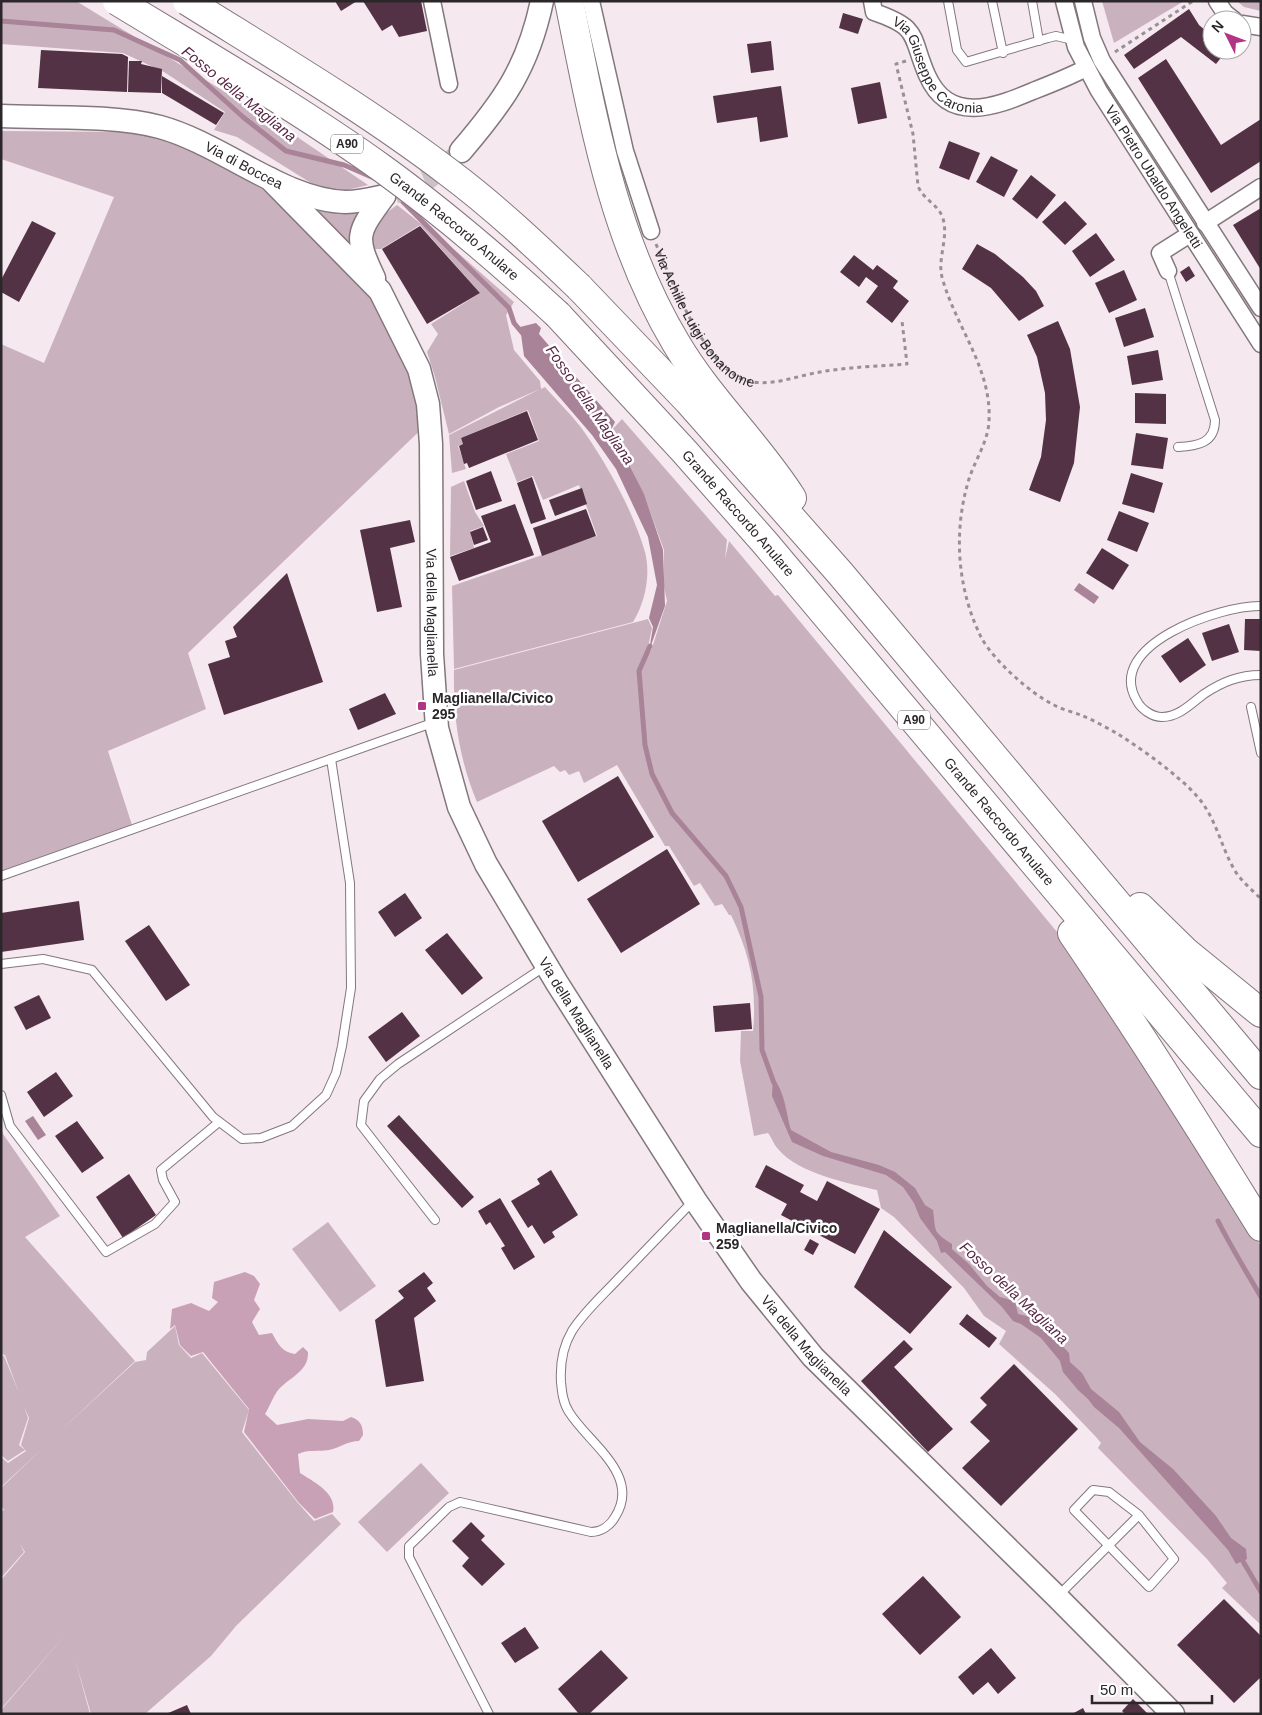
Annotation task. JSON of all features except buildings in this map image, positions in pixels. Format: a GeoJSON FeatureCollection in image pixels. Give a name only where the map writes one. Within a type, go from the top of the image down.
{"type":"FeatureCollection","features":[{"type":"Feature","properties":{"kind":"highway","name":"Grande Raccordo Anulare"},"geometry":{"type":"LineString","coordinates":[[117,1],[295,110],[383,169],[470,237],[558,315],[652,416],[766,544],[1261,1133]]}},
{"type":"Feature","properties":{"kind":"highway","name":"A90"},"geometry":{"type":"LineString","coordinates":[[187,1],[312,78],[449,172],[532,242],[579,287],[689,402],[840,573],[1261,1076]]}},
{"type":"Feature","properties":{"kind":"highway"},"geometry":{"type":"LineString","coordinates":[[569,1],[610,192],[647,289],[676,344],[703,384],[775,472],[840,573]]}},
{"type":"Feature","properties":{"kind":"highway"},"geometry":{"type":"LineString","coordinates":[[1057,833],[1103,868],[1185,951],[1261,1013]]}},
{"type":"Feature","properties":{"kind":"highway"},"geometry":{"type":"LineString","coordinates":[[1045,876],[1056,904],[1073,934],[1151,1050],[1261,1227]]}},
{"type":"Feature","properties":{"kind":"main road"},"geometry":{"type":"LineString","coordinates":[[461,151],[492,114],[516,78],[532,39],[542,1]]}},
{"type":"Feature","properties":{"kind":"main road","name":"Via di Boccea"},"geometry":{"type":"LineString","coordinates":[[1,116],[114,121],[158,127],[212,147],[270,179],[327,200],[354,201],[384,196],[365,223],[360,237],[361,249],[380,291]]}},
{"type":"Feature","properties":{"kind":"main road","name":"Via della Maglianella"},"geometry":{"type":"LineString","coordinates":[[270,179],[380,291],[419,369],[428,404],[432,453],[432,654],[437,721],[442,751],[465,824],[486,864],[546,965],[695,1200],[752,1281],[814,1357],[1058,1597],[1173,1714]]}},
{"type":"Feature","properties":{"kind":"street"},"geometry":{"type":"LineString","coordinates":[[432,1],[449,84]]}},
{"type":"Feature","properties":{"kind":"street","name":"Via Achille Luigi Bonanome"},"geometry":{"type":"LineString","coordinates":[[591,1],[625,151],[651,231]]}},
{"type":"Feature","properties":{"kind":"street","name":"Via Pietro Ubaldo Angeletti"},"geometry":{"type":"LineString","coordinates":[[1064,1],[1073,40],[1086,68],[1261,344]]}},
{"type":"Feature","properties":{"kind":"street","name":"Via Pietro Ubaldo Angeletti"},"geometry":{"type":"LineString","coordinates":[[1083,1],[1092,38],[1102,61],[1261,308]]}},
{"type":"Feature","properties":{"kind":"street","name":"Via Giuseppe Caronia"},"geometry":{"type":"LineString","coordinates":[[873,7],[904,25],[922,57],[926,73],[938,93],[950,102],[973,109],[995,106],[1086,68]]}},
{"type":"Feature","properties":{"kind":"street"},"geometry":{"type":"LineString","coordinates":[[1205,223],[1261,187]]}},
{"type":"Feature","properties":{"kind":"street"},"geometry":{"type":"LineString","coordinates":[[1168,271],[1160,253],[1190,234]]}},
{"type":"Feature","properties":{"kind":"lane"},"geometry":{"type":"LineString","coordinates":[[948,1],[957,50],[966,62],[972,62],[1056,36],[1073,40]]}},
{"type":"Feature","properties":{"kind":"lane"},"geometry":{"type":"LineString","coordinates":[[992,1],[1003,53]]}},
{"type":"Feature","properties":{"kind":"lane"},"geometry":{"type":"LineString","coordinates":[[1032,1],[1039,41]]}},
{"type":"Feature","properties":{"kind":"lane"},"geometry":{"type":"LineString","coordinates":[[1168,271],[1215,420],[1214,432],[1207,442],[1197,446],[1178,447]]}},
{"type":"Feature","properties":{"kind":"lane"},"geometry":{"type":"LineString","coordinates":[[1261,606],[1214,613],[1178,629],[1143,653],[1134,664],[1130,683],[1138,703],[1144,710],[1160,717],[1178,713],[1216,686],[1232,678],[1261,674]]}},
{"type":"Feature","properties":{"kind":"lane"},"geometry":{"type":"LineString","coordinates":[[1251,707],[1261,753]]}},
{"type":"Feature","properties":{"kind":"lane"},"geometry":{"type":"LineString","coordinates":[[1,876],[437,721]]}},
{"type":"Feature","properties":{"kind":"lane"},"geometry":{"type":"LineString","coordinates":[[1,964],[43,959],[92,970],[219,1122],[242,1139],[261,1138],[292,1126],[326,1095],[336,1073],[351,988],[350,883],[331,758]]}},
{"type":"Feature","properties":{"kind":"lane"},"geometry":{"type":"LineString","coordinates":[[435,1220],[361,1125],[364,1101],[380,1079],[398,1064],[546,965]]}},
{"type":"Feature","properties":{"kind":"lane"},"geometry":{"type":"LineString","coordinates":[[1,1095],[10,1126],[106,1252],[155,1224],[175,1202],[163,1180],[161,1170],[219,1122]]}},
{"type":"Feature","properties":{"kind":"lane"},"geometry":{"type":"LineString","coordinates":[[489,1714],[409,1557],[409,1546],[449,1507],[460,1502],[591,1532],[603,1529],[613,1521],[622,1505],[623,1491],[620,1476],[566,1405],[561,1382],[563,1355],[571,1332],[587,1311],[695,1200]]}},
{"type":"Feature","properties":{"kind":"lane"},"geometry":{"type":"LineString","coordinates":[[1092,1490],[1109,1492],[1139,1515],[1174,1559],[1150,1587],[1108,1546],[1074,1510],[1092,1490]]}},
{"type":"Feature","properties":{"kind":"lane"},"geometry":{"type":"LineString","coordinates":[[1058,1597],[1139,1515]]}},
{"type":"Feature","properties":{"kind":"path"},"geometry":{"type":"LineString","coordinates":[[1102,61],[1193,1]]}},
{"type":"Feature","properties":{"kind":"path"},"geometry":{"type":"LineString","coordinates":[[922,57],[896,64],[913,134],[918,186],[921,193],[942,216],[944,233],[940,269],[947,294],[985,379],[989,397],[989,423],[982,449],[970,479],[962,515],[958,552],[971,612],[982,639],[1003,665],[1033,690],[1054,705],[1082,716],[1118,734],[1177,777],[1194,793],[1208,811],[1220,841],[1238,874],[1261,900]]}},
{"type":"Feature","properties":{"kind":"path","name":"Via Achille Luigi Bonanome"},"geometry":{"type":"LineString","coordinates":[[651,231],[682,302],[714,357],[730,373],[743,379],[776,382],[821,372],[907,364],[902,321]]}},
{"type":"Feature","properties":{"kind":"shaded area"},"geometry":{"type":"Polygon","coordinates":[[[1,1],[76,1],[281,126],[368,185],[343,191],[319,188],[237,137],[214,130],[225,112],[164,72],[123,53],[1,44],[1,1]]]}},
{"type":"Feature","properties":{"kind":"shaded area"},"geometry":{"type":"Polygon","coordinates":[[[1102,1],[1184,1],[1114,43],[1102,1]]]}},
{"type":"Feature","properties":{"kind":"shaded area"},"geometry":{"type":"Polygon","coordinates":[[[1237,1],[1261,1],[1261,11],[1244,7],[1237,1]]]}},
{"type":"Feature","properties":{"kind":"shaded area"},"geometry":{"type":"Polygon","coordinates":[[[1,131],[129,132],[167,140],[214,160],[262,189],[344,254],[389,307],[430,421],[188,653],[206,709],[108,751],[133,828],[1,876],[1,344],[44,363],[114,197],[1,159],[1,131]]]}},
{"type":"Feature","properties":{"kind":"shaded area"},"geometry":{"type":"Polygon","coordinates":[[[397,205],[457,252],[514,302],[506,315],[514,350],[540,381],[541,389],[545,387],[585,433],[620,490],[640,537],[647,561],[647,579],[644,598],[633,622],[454,669],[452,586],[597,536],[579,485],[543,500],[533,476],[517,482],[506,454],[539,441],[528,410],[461,438],[463,444],[458,446],[466,469],[452,473],[449,435],[540,389],[499,407],[449,434],[427,352],[438,334],[431,324],[480,293],[420,225],[381,249],[372,249],[369,235],[381,217],[397,205]]]}},
{"type":"Feature","properties":{"kind":"shaded area"},"geometry":{"type":"Polygon","coordinates":[[[312,207],[362,209],[348,243],[312,207]]]}},
{"type":"Feature","properties":{"kind":"shaded area"},"geometry":{"type":"Polygon","coordinates":[[[622,419],[727,540],[725,559],[729,541],[775,596],[778,595],[1067,944],[1261,1246],[1261,1625],[1222,1588],[1227,1583],[1207,1559],[1098,1448],[1101,1443],[1096,1437],[1055,1394],[999,1344],[1006,1331],[984,1316],[964,1288],[894,1217],[881,1208],[877,1190],[838,1181],[811,1171],[787,1158],[768,1133],[754,1136],[740,1061],[741,1031],[753,1031],[753,985],[751,971],[738,930],[731,915],[729,915],[722,904],[715,906],[700,883],[694,886],[669,846],[665,846],[617,765],[584,783],[579,771],[569,775],[565,770],[560,772],[554,766],[477,802],[458,738],[454,670],[648,619],[652,628],[647,652],[651,651],[667,601],[664,587],[664,550],[644,495],[619,442],[612,438],[610,432],[622,419]]]}},
{"type":"Feature","properties":{"kind":"shaded area"},"geometry":{"type":"Polygon","coordinates":[[[464,481],[475,512],[484,526],[470,531],[474,548],[450,556],[451,487],[464,481]]]}},
{"type":"Feature","properties":{"kind":"shaded area"},"geometry":{"type":"Polygon","coordinates":[[[1,1128],[3,1134],[60,1216],[25,1237],[135,1361],[58,1433],[135,1362],[146,1360],[147,1352],[175,1326],[179,1345],[191,1358],[202,1353],[249,1410],[242,1432],[298,1503],[314,1521],[332,1514],[341,1524],[236,1626],[211,1656],[145,1714],[91,1714],[75,1659],[90,1714],[1,1714],[1,1710],[68,1632],[1,1709],[1,1580],[25,1552],[20,1544],[24,1552],[1,1578],[1,1512],[4,1510],[1,1505],[1,1488],[43,1448],[1,1487],[1,1457],[8,1463],[26,1451],[21,1445],[29,1418],[24,1407],[28,1418],[19,1445],[25,1450],[8,1461],[1,1455],[1,1355],[4,1356],[19,1393],[5,1355],[1,1354],[1,1128]]]}},
{"type":"Feature","properties":{"kind":"shaded area"},"geometry":{"type":"Polygon","coordinates":[[[328,1222],[376,1286],[340,1312],[292,1249],[328,1222]]]}},
{"type":"Feature","properties":{"kind":"shaded area"},"geometry":{"type":"Polygon","coordinates":[[[245,1272],[254,1276],[260,1284],[254,1300],[260,1309],[252,1322],[259,1335],[272,1333],[281,1347],[291,1353],[295,1354],[303,1347],[308,1352],[302,1369],[279,1389],[265,1414],[277,1425],[308,1419],[343,1421],[351,1417],[359,1421],[362,1428],[363,1435],[359,1441],[329,1450],[309,1451],[298,1454],[300,1473],[318,1484],[332,1499],[333,1512],[315,1519],[299,1503],[244,1432],[249,1409],[203,1352],[191,1356],[180,1345],[175,1325],[170,1329],[172,1309],[191,1303],[209,1311],[218,1302],[212,1298],[214,1282],[245,1272]]]}},
{"type":"Feature","properties":{"kind":"shaded area"},"geometry":{"type":"Polygon","coordinates":[[[421,1463],[449,1493],[387,1552],[358,1522],[421,1463]]]}},
{"type":"Feature","properties":{"kind":"water"},"geometry":{"type":"Polygon","coordinates":[[[536,323],[541,328],[539,334],[615,422],[610,432],[612,439],[618,442],[644,494],[663,550],[665,606],[649,651],[653,627],[649,618],[657,585],[648,537],[616,469],[592,435],[524,356],[520,327],[536,323]]]}},
{"type":"Feature","properties":{"kind":"water"},"geometry":{"type":"Polygon","coordinates":[[[1079,583],[1099,597],[1094,604],[1074,590],[1079,583]]]}},
{"type":"Feature","properties":{"kind":"water"},"geometry":{"type":"Polygon","coordinates":[[[773,1078],[783,1096],[791,1130],[831,1152],[879,1165],[895,1172],[915,1188],[925,1205],[933,1210],[936,1230],[952,1244],[952,1249],[1000,1297],[1015,1301],[1018,1314],[1031,1317],[1033,1322],[1052,1335],[1069,1353],[1070,1362],[1082,1373],[1091,1389],[1119,1412],[1140,1442],[1173,1469],[1216,1516],[1231,1538],[1246,1549],[1247,1559],[1236,1564],[1228,1550],[1119,1428],[1094,1407],[1078,1390],[1063,1372],[1060,1361],[1041,1338],[1021,1324],[1013,1321],[1002,1307],[945,1252],[941,1253],[937,1241],[920,1218],[914,1203],[903,1187],[886,1175],[823,1156],[792,1142],[772,1096],[773,1078]]]}},
{"type":"Feature","properties":{"kind":"water"},"geometry":{"type":"Polygon","coordinates":[[[33,1116],[46,1135],[38,1140],[25,1121],[33,1116]]]}},
{"type":"Feature","properties":{"kind":"waterway","name":"Fosso della Magliana"},"geometry":{"type":"LineString","coordinates":[[1,21],[114,30],[180,60],[243,117],[286,151],[344,165],[374,178]]}},
{"type":"Feature","properties":{"kind":"waterway","name":"Fosso della Magliana"},"geometry":{"type":"LineString","coordinates":[[394,193],[509,308],[514,323],[524,335]]}},
{"type":"Feature","properties":{"kind":"waterway","name":"Fosso della Magliana"},"geometry":{"type":"LineString","coordinates":[[650,646],[639,671],[645,745],[652,774],[672,813],[726,876],[741,907],[761,997],[762,1050],[774,1083]]}},
{"type":"Feature","properties":{"kind":"waterway"},"geometry":{"type":"LineString","coordinates":[[1218,1221],[1261,1297]]}},
{"type":"Feature","properties":{"kind":"waterway","name":"Fosso della Magliana"},"geometry":{"type":"LineString","coordinates":[[1241,1558],[1261,1592]]}},
{"type":"Feature","properties":{"kind":"tunnel"},"geometry":{"type":"LineString","coordinates":[[394,193],[427,179],[455,158]]}},
{"type":"Feature","properties":{"kind":"place","name":"Maglianella/Civico 295"},"geometry":{"type":"Point","coordinates":[422,706]}},
{"type":"Feature","properties":{"kind":"place","name":"Maglianella/Civico 259"},"geometry":{"type":"Point","coordinates":[706,1236]}}]}
